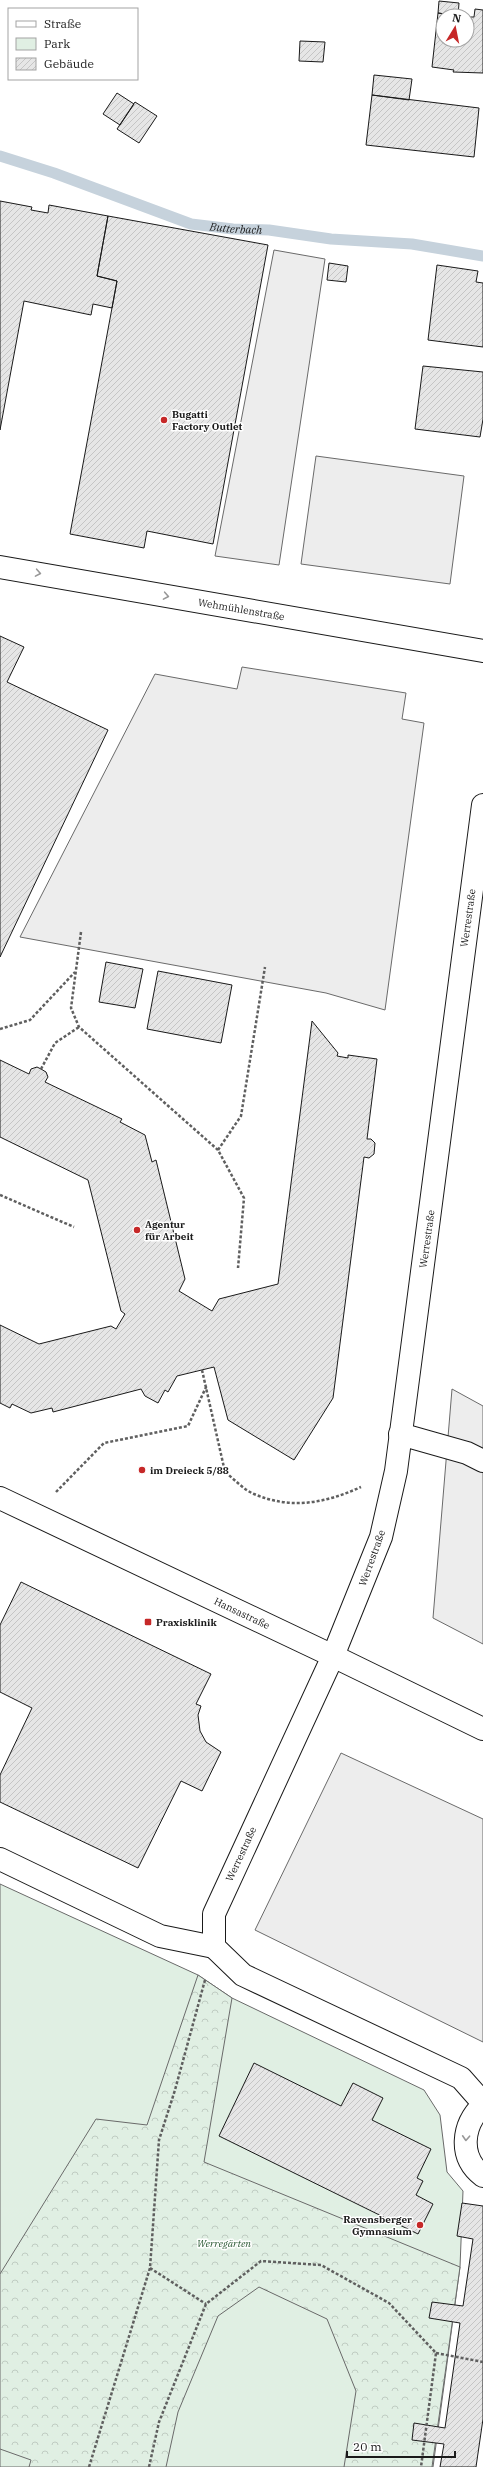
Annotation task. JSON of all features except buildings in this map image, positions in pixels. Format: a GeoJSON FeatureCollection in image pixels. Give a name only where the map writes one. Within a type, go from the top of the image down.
{"type":"FeatureCollection","features":[{"type":"Feature","properties":{"kind":"street","name":"Wehmühlenstraße"},"geometry":{"type":"LineString","coordinates":[[0,567],[483,651]]}},
{"type":"Feature","properties":{"kind":"street","name":"Werrestraße"},"geometry":{"type":"LineString","coordinates":[[214,1947],[214,1914],[333,1656],[381,1537],[396,1471],[483,805]]}},
{"type":"Feature","properties":{"kind":"street"},"geometry":{"type":"LineString","coordinates":[[400,1434],[467,1453],[483,1461]]}},
{"type":"Feature","properties":{"kind":"street","name":"Hansastraße"},"geometry":{"type":"LineString","coordinates":[[0,1498],[483,1729]]}},
{"type":"Feature","properties":{"kind":"street"},"geometry":{"type":"LineString","coordinates":[[0,1859],[160,1936],[214,1947],[243,1974],[461,2078],[483,2104],[474,2113],[468,2126],[465,2139],[466,2152],[472,2164],[483,2176]]}},
{"type":"Feature","properties":{"kind":"path"},"geometry":{"type":"LineString","coordinates":[[81,932],[71,1008],[79,1028],[218,1150],[244,1198],[238,1268]]}},
{"type":"Feature","properties":{"kind":"path"},"geometry":{"type":"LineString","coordinates":[[218,1150],[241,1116],[265,967]]}},
{"type":"Feature","properties":{"kind":"path"},"geometry":{"type":"LineString","coordinates":[[0,1029],[30,1020],[76,972]]}},
{"type":"Feature","properties":{"kind":"path"},"geometry":{"type":"LineString","coordinates":[[41,1069],[55,1043],[79,1028]]}},
{"type":"Feature","properties":{"kind":"path"},"geometry":{"type":"LineString","coordinates":[[0,1196],[74,1227]]}},
{"type":"Feature","properties":{"kind":"path"},"geometry":{"type":"LineString","coordinates":[[202,1370],[207,1385],[225,1472],[254,1494],[300,1505],[342,1495],[396,1471]]}},
{"type":"Feature","properties":{"kind":"path"},"geometry":{"type":"LineString","coordinates":[[34,1514],[104,1443],[188,1426],[207,1385]]}},
{"type":"Feature","properties":{"kind":"path"},"geometry":{"type":"LineString","coordinates":[[89,2467],[150,2268],[159,2140],[176,2090],[214,1947]]}},
{"type":"Feature","properties":{"kind":"path"},"geometry":{"type":"LineString","coordinates":[[149,2467],[159,2422],[206,2304],[261,2261],[321,2265],[389,2303],[436,2353],[483,2362]]}},
{"type":"Feature","properties":{"kind":"path"},"geometry":{"type":"LineString","coordinates":[[150,2268],[206,2304]]}},
{"type":"Feature","properties":{"kind":"path"},"geometry":{"type":"LineString","coordinates":[[421,2467],[436,2353]]}},
{"type":"Feature","properties":{"kind":"green space","name":"Werregärten"},"geometry":{"type":"Polygon","coordinates":[[[0,1884],[198,1975],[232,1998],[424,2090],[440,2115],[447,2172],[463,2191],[460,2267],[433,2467],[0,2467],[0,1884]]]}},
{"type":"Feature","properties":{"kind":"green space"},"geometry":{"type":"Polygon","coordinates":[[[198,1975],[232,1998],[204,2162],[460,2267],[432,2467],[344,2467],[356,2391],[327,2319],[259,2287],[218,2316],[178,2412],[166,2467],[29,2467],[31,2460],[0,2449],[0,2274],[96,2119],[147,2125],[198,1975]]]}},
{"type":"Feature","properties":{"kind":"shaded area"},"geometry":{"type":"Polygon","coordinates":[[[274,250],[325,259],[279,565],[215,556],[274,250]]]}},
{"type":"Feature","properties":{"kind":"shaded area"},"geometry":{"type":"Polygon","coordinates":[[[316,456],[464,476],[450,584],[301,564],[316,456]]]}},
{"type":"Feature","properties":{"kind":"shaded area"},"geometry":{"type":"Polygon","coordinates":[[[242,667],[406,693],[402,719],[424,723],[385,1010],[326,993],[20,937],[155,674],[237,689],[242,667]]]}},
{"type":"Feature","properties":{"kind":"shaded area"},"geometry":{"type":"Polygon","coordinates":[[[452,1389],[483,1406],[483,1644],[433,1618],[452,1389]]]}},
{"type":"Feature","properties":{"kind":"shaded area"},"geometry":{"type":"Polygon","coordinates":[[[341,1753],[483,1819],[483,2042],[255,1930],[341,1753]]]}},
{"type":"Feature","properties":{"kind":"waterway","name":"Butterbach"},"geometry":{"type":"LineString","coordinates":[[0,156],[54,173],[191,224],[233,229],[269,230],[331,239],[412,244],[483,256]]}},
{"type":"Feature","properties":{"kind":"place","name":"Bugatti Factory Outlet"},"geometry":{"type":"Point","coordinates":[164,420]}},
{"type":"Feature","properties":{"kind":"place","name":"Agentur für Arbeit"},"geometry":{"type":"Point","coordinates":[137,1230]}},
{"type":"Feature","properties":{"kind":"place","name":"im Dreieck 5/88"},"geometry":{"type":"Point","coordinates":[142,1470]}},
{"type":"Feature","properties":{"kind":"place","name":"Praxisklinik"},"geometry":{"type":"Point","coordinates":[148,1622]}},
{"type":"Feature","properties":{"kind":"place","name":"Ravensberger Gymnasium"},"geometry":{"type":"Point","coordinates":[420,2225]}}]}
